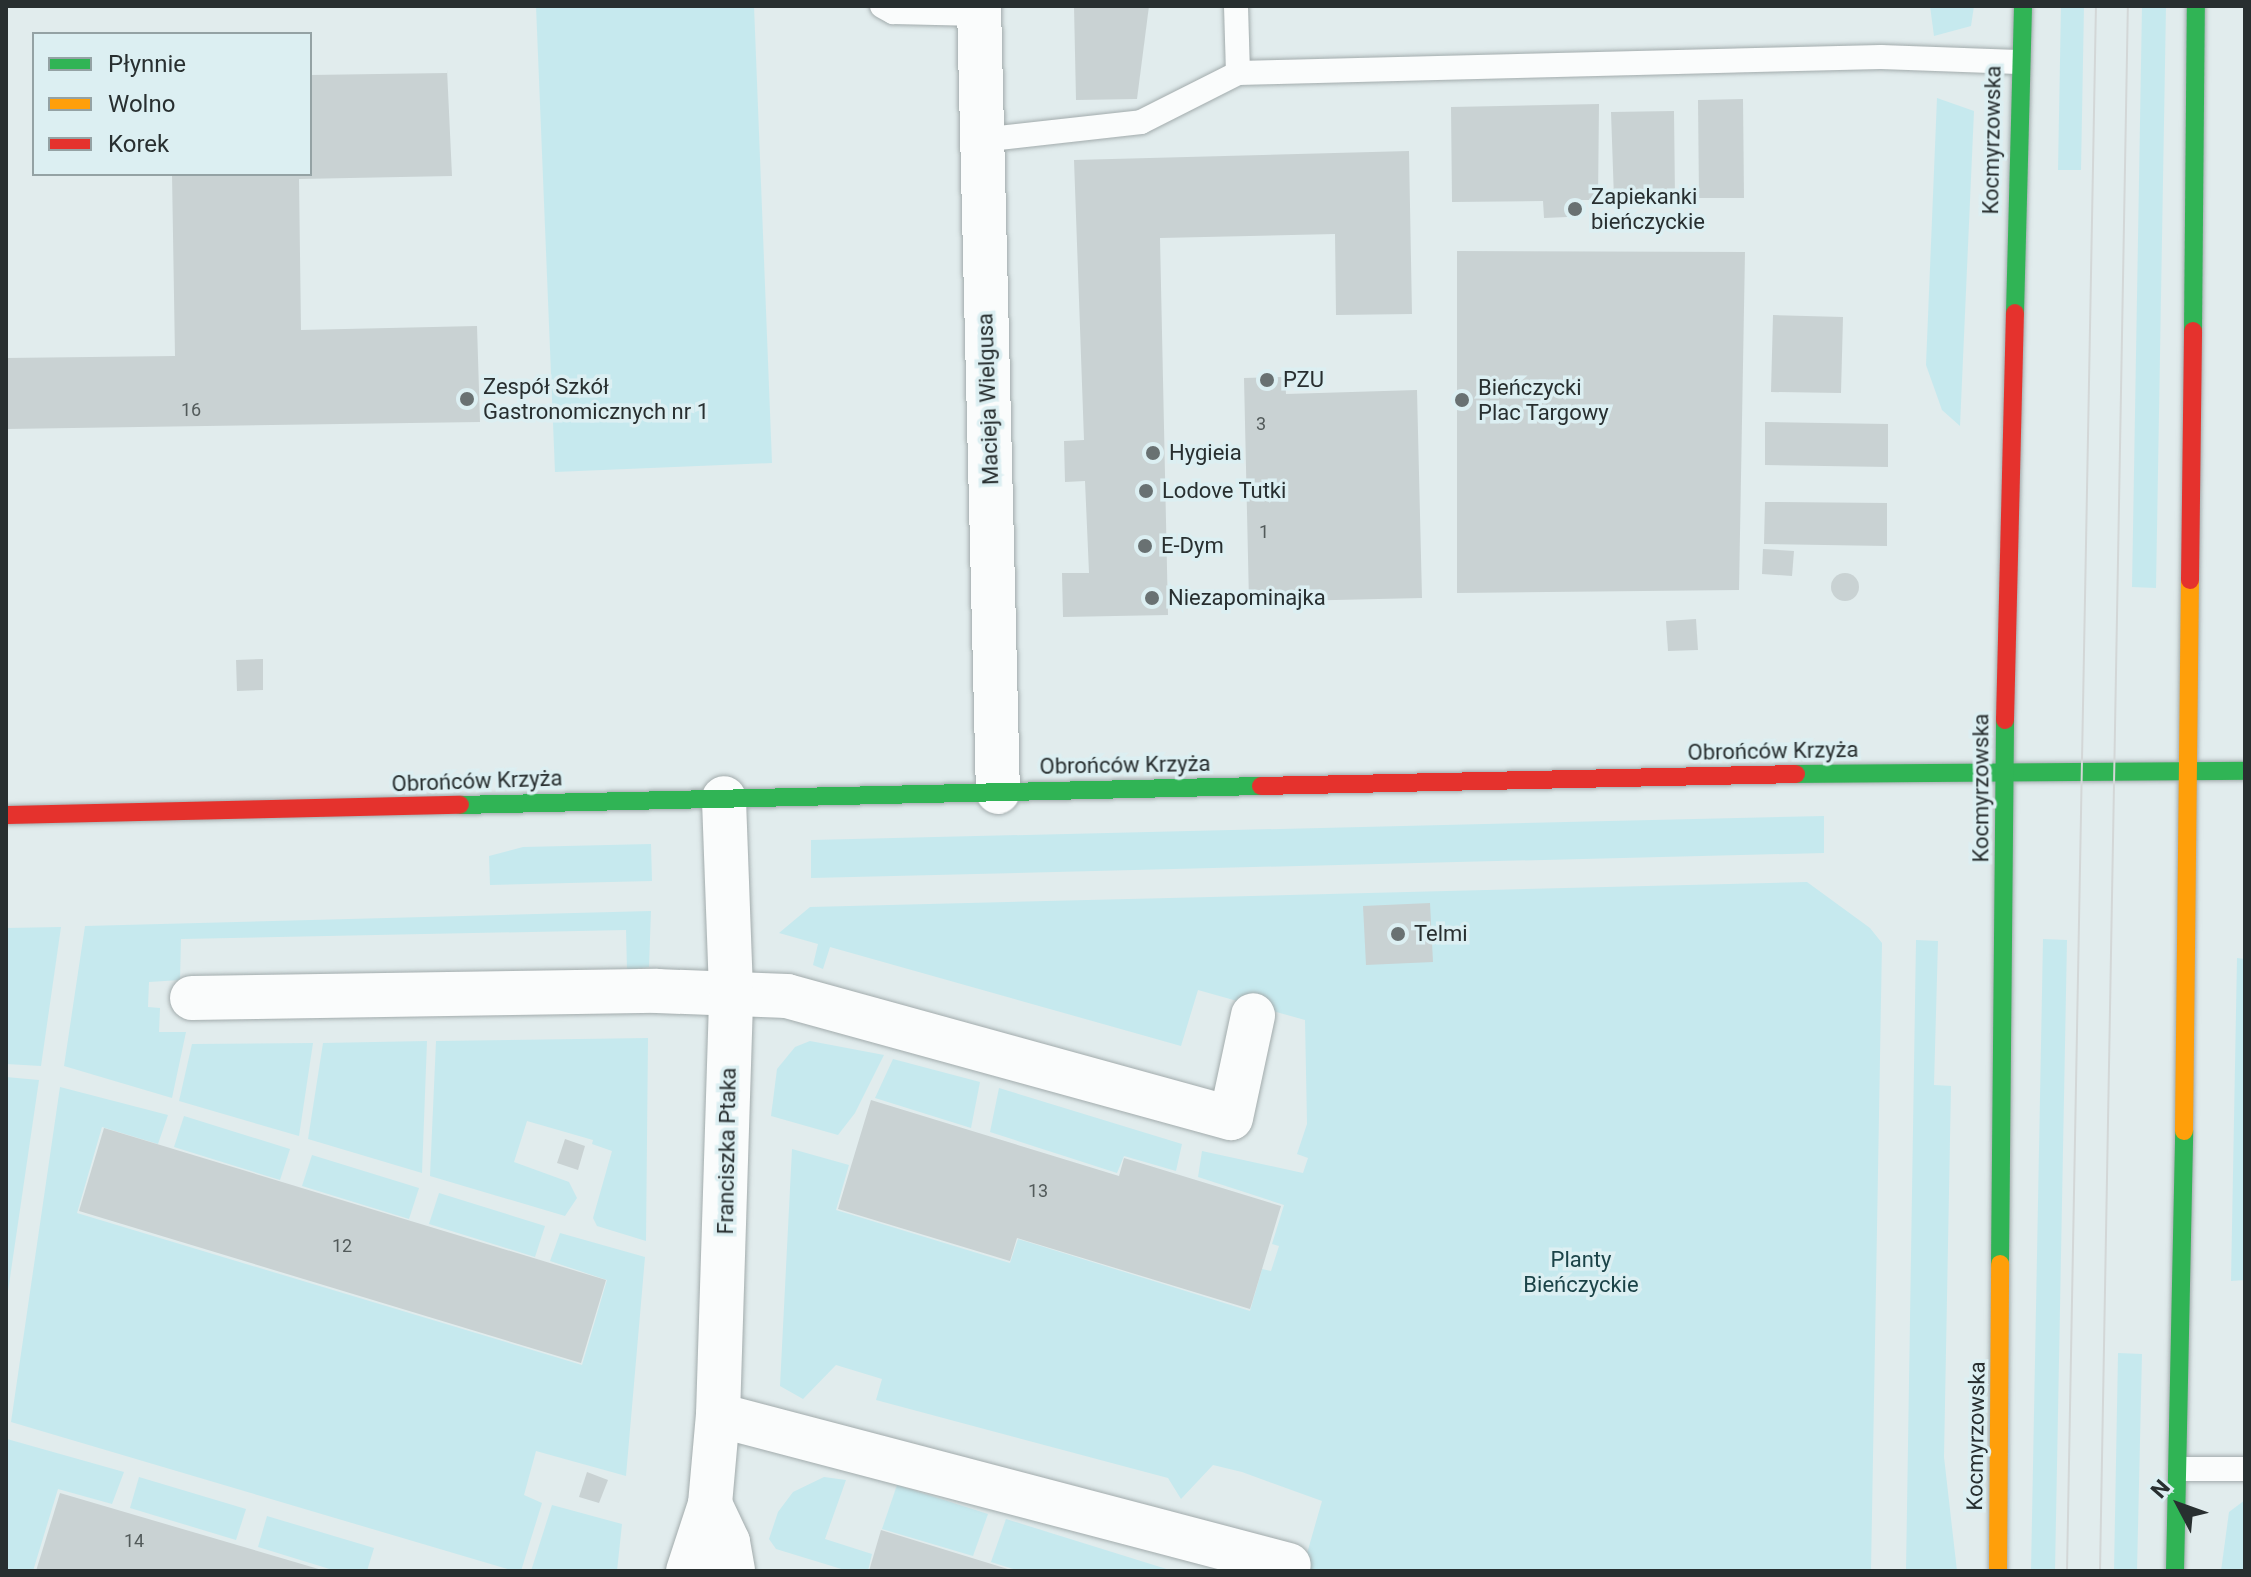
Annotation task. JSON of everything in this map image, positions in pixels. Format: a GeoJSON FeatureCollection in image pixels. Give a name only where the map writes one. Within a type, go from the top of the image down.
{"type":"FeatureCollection","features":[{"type":"Feature","properties":{"kind":"main road","name":"Kocmyrzowska"},"geometry":{"type":"LineString","coordinates":[[1998,1571],[2004,771],[2018,62],[2023,6]]}},
{"type":"Feature","properties":{"kind":"main road"},"geometry":{"type":"LineString","coordinates":[[2175,1571],[2181,1469],[2196,6]]}},
{"type":"Feature","properties":{"kind":"main road","name":"Obrońców Krzyża"},"geometry":{"type":"LineString","coordinates":[[6,815],[2004,771],[2245,771]]}},
{"type":"Feature","properties":{"kind":"street","name":"Macieja Wielgusa"},"geometry":{"type":"LineString","coordinates":[[979,10],[998,792]]}},
{"type":"Feature","properties":{"kind":"street","name":"Franciszka Ptaka"},"geometry":{"type":"LineString","coordinates":[[688,1571],[710,1504],[718,1415],[731,991],[724,798]]}},
{"type":"Feature","properties":{"kind":"street"},"geometry":{"type":"LineString","coordinates":[[192,998],[731,991],[793,997],[1231,1118],[1253,1015]]}},
{"type":"Feature","properties":{"kind":"street"},"geometry":{"type":"LineString","coordinates":[[718,1415],[1289,1565]]}},
{"type":"Feature","properties":{"kind":"street"},"geometry":{"type":"LineString","coordinates":[[710,1504],[728,1542],[733,1571]]}},
{"type":"Feature","properties":{"kind":"lane"},"geometry":{"type":"LineString","coordinates":[[882,6],[893,12],[979,10]]}},
{"type":"Feature","properties":{"kind":"lane"},"geometry":{"type":"LineString","coordinates":[[1236,6],[1238,73]]}},
{"type":"Feature","properties":{"kind":"lane"},"geometry":{"type":"LineString","coordinates":[[981,140],[1141,122],[1238,73],[1865,57],[2018,62]]}},
{"type":"Feature","properties":{"kind":"lane"},"geometry":{"type":"LineString","coordinates":[[2181,1469],[2245,1469]]}},
{"type":"Feature","properties":{"kind":"green space"},"geometry":{"type":"Polygon","coordinates":[[[536,6],[754,6],[772,463],[555,472],[536,6]]]}},
{"type":"Feature","properties":{"kind":"green space"},"geometry":{"type":"Polygon","coordinates":[[[1930,6],[1974,6],[1971,26],[1934,36],[1930,6]]]}},
{"type":"Feature","properties":{"kind":"green space"},"geometry":{"type":"Polygon","coordinates":[[[2061,6],[2084,6],[2081,170],[2058,170],[2061,6]]]}},
{"type":"Feature","properties":{"kind":"green space"},"geometry":{"type":"Polygon","coordinates":[[[2142,6],[2166,6],[2156,588],[2132,587],[2142,6]]]}},
{"type":"Feature","properties":{"kind":"green space"},"geometry":{"type":"Polygon","coordinates":[[[1937,98],[1974,111],[1960,426],[1942,410],[1926,365],[1937,98]]]}},
{"type":"Feature","properties":{"kind":"green space"},"geometry":{"type":"Polygon","coordinates":[[[1824,816],[1824,853],[811,878],[811,840],[1824,816]]]}},
{"type":"Feature","properties":{"kind":"green space"},"geometry":{"type":"Polygon","coordinates":[[[651,844],[652,881],[490,885],[489,856],[523,847],[651,844]]]}},
{"type":"Feature","properties":{"kind":"green space","name":"Planty Bieńczyckie"},"geometry":{"type":"Polygon","coordinates":[[[1807,882],[1870,928],[1882,943],[1871,1571],[1302,1571],[1322,1501],[1242,1472],[1213,1465],[1181,1499],[1168,1478],[876,1400],[882,1379],[836,1365],[803,1399],[780,1386],[792,1149],[849,1165],[836,1210],[1010,1263],[1018,1239],[1250,1311],[1262,1269],[1271,1271],[1279,1246],[1272,1244],[1284,1205],[1198,1177],[1202,1151],[1303,1173],[1308,1158],[1297,1154],[1307,1124],[1305,1020],[1198,990],[1181,1046],[830,947],[823,969],[813,965],[818,944],[779,933],[810,907],[1807,882]]]}},
{"type":"Feature","properties":{"kind":"green space"},"geometry":{"type":"Polygon","coordinates":[[[651,911],[649,967],[627,970],[626,930],[181,939],[180,980],[149,982],[148,1007],[160,1008],[159,1032],[186,1032],[172,1098],[64,1066],[85,926],[651,911]]]}},
{"type":"Feature","properties":{"kind":"green space"},"geometry":{"type":"Polygon","coordinates":[[[61,927],[41,1066],[6,1064],[6,928],[61,927]]]}},
{"type":"Feature","properties":{"kind":"green space"},"geometry":{"type":"Polygon","coordinates":[[[2043,939],[2067,940],[2055,1571],[2031,1571],[2043,939]]]}},
{"type":"Feature","properties":{"kind":"green space"},"geometry":{"type":"Polygon","coordinates":[[[1916,940],[1938,941],[1934,1085],[1951,1086],[1944,1457],[1957,1571],[1906,1571],[1916,940]]]}},
{"type":"Feature","properties":{"kind":"green space"},"geometry":{"type":"Polygon","coordinates":[[[2237,958],[2245,959],[2245,1280],[2231,1281],[2237,958]]]}},
{"type":"Feature","properties":{"kind":"green space"},"geometry":{"type":"Polygon","coordinates":[[[648,1038],[646,1241],[597,1226],[593,1218],[612,1151],[592,1144],[593,1140],[527,1121],[514,1162],[569,1182],[577,1198],[565,1216],[430,1176],[436,1041],[648,1038]]]}},
{"type":"Feature","properties":{"kind":"green space"},"geometry":{"type":"Polygon","coordinates":[[[427,1041],[422,1173],[308,1139],[323,1043],[427,1041]]]}},
{"type":"Feature","properties":{"kind":"green space"},"geometry":{"type":"Polygon","coordinates":[[[810,1041],[884,1055],[855,1113],[838,1135],[771,1116],[777,1069],[795,1047],[810,1041]]]}},
{"type":"Feature","properties":{"kind":"green space"},"geometry":{"type":"Polygon","coordinates":[[[313,1043],[299,1136],[179,1101],[192,1044],[313,1043]]]}},
{"type":"Feature","properties":{"kind":"green space"},"geometry":{"type":"Polygon","coordinates":[[[893,1059],[980,1082],[971,1128],[875,1098],[893,1059]]]}},
{"type":"Feature","properties":{"kind":"green space"},"geometry":{"type":"Polygon","coordinates":[[[6,1077],[39,1080],[6,1305],[6,1077]]]}},
{"type":"Feature","properties":{"kind":"green space"},"geometry":{"type":"Polygon","coordinates":[[[60,1087],[168,1115],[158,1144],[102,1127],[77,1213],[582,1365],[607,1280],[550,1261],[560,1233],[645,1257],[626,1476],[536,1451],[524,1495],[542,1503],[521,1571],[514,1571],[11,1422],[60,1087]]]}},
{"type":"Feature","properties":{"kind":"green space"},"geometry":{"type":"Polygon","coordinates":[[[999,1088],[1182,1144],[1176,1171],[1124,1156],[1117,1173],[990,1132],[999,1088]]]}},
{"type":"Feature","properties":{"kind":"green space"},"geometry":{"type":"Polygon","coordinates":[[[184,1116],[290,1149],[280,1180],[174,1147],[184,1116]]]}},
{"type":"Feature","properties":{"kind":"green space"},"geometry":{"type":"Polygon","coordinates":[[[312,1155],[419,1188],[409,1219],[302,1186],[312,1155]]]}},
{"type":"Feature","properties":{"kind":"green space"},"geometry":{"type":"Polygon","coordinates":[[[439,1193],[545,1226],[535,1257],[429,1224],[439,1193]]]}},
{"type":"Feature","properties":{"kind":"green space"},"geometry":{"type":"Polygon","coordinates":[[[2118,1353],[2142,1354],[2137,1571],[2114,1571],[2118,1353]]]}},
{"type":"Feature","properties":{"kind":"green space"},"geometry":{"type":"Polygon","coordinates":[[[7,1439],[124,1472],[112,1504],[58,1489],[33,1571],[6,1571],[7,1439]]]}},
{"type":"Feature","properties":{"kind":"green space"},"geometry":{"type":"Polygon","coordinates":[[[139,1477],[246,1509],[236,1540],[130,1508],[139,1477]]]}},
{"type":"Feature","properties":{"kind":"green space"},"geometry":{"type":"Polygon","coordinates":[[[824,1477],[846,1480],[825,1539],[872,1554],[868,1571],[848,1571],[776,1549],[769,1539],[778,1512],[793,1492],[824,1477]]]}},
{"type":"Feature","properties":{"kind":"green space"},"geometry":{"type":"Polygon","coordinates":[[[897,1485],[988,1514],[973,1556],[882,1529],[897,1485]]]}},
{"type":"Feature","properties":{"kind":"green space"},"geometry":{"type":"Polygon","coordinates":[[[2245,1500],[2245,1571],[2221,1571],[2229,1512],[2245,1500]]]}},
{"type":"Feature","properties":{"kind":"green space"},"geometry":{"type":"Polygon","coordinates":[[[552,1505],[622,1524],[617,1571],[531,1571],[552,1505]]]}},
{"type":"Feature","properties":{"kind":"green space"},"geometry":{"type":"Polygon","coordinates":[[[267,1516],[374,1548],[367,1571],[336,1571],[258,1547],[267,1516]]]}},
{"type":"Feature","properties":{"kind":"green space"},"geometry":{"type":"Polygon","coordinates":[[[1006,1519],[1173,1571],[1020,1571],[991,1562],[1006,1519]]]}},
{"type":"Feature","properties":{"kind":"building"},"geometry":{"type":"Polygon","coordinates":[[[1074,6],[1149,6],[1137,99],[1076,100],[1074,6]]]}},
{"type":"Feature","properties":{"kind":"building"},"geometry":{"type":"Polygon","coordinates":[[[447,69],[452,176],[299,179],[301,330],[477,326],[480,422],[6,429],[6,358],[175,356],[172,176],[312,176],[312,75],[447,73],[447,69]]]}},
{"type":"Feature","properties":{"kind":"building"},"geometry":{"type":"Polygon","coordinates":[[[1743,99],[1744,198],[1699,198],[1698,100],[1743,99]]]}},
{"type":"Feature","properties":{"kind":"building"},"geometry":{"type":"Polygon","coordinates":[[[1599,104],[1598,200],[1574,200],[1575,209],[1567,217],[1544,218],[1543,201],[1452,202],[1451,107],[1599,104]]]}},
{"type":"Feature","properties":{"kind":"building"},"geometry":{"type":"Polygon","coordinates":[[[1674,111],[1675,198],[1648,199],[1648,205],[1636,205],[1636,199],[1614,199],[1611,112],[1674,111]]]}},
{"type":"Feature","properties":{"kind":"building"},"geometry":{"type":"Polygon","coordinates":[[[1409,151],[1412,314],[1336,315],[1335,234],[1160,238],[1168,615],[1063,617],[1062,573],[1089,573],[1085,481],[1065,482],[1064,441],[1084,440],[1074,160],[1409,151]]]}},
{"type":"Feature","properties":{"kind":"building"},"geometry":{"type":"Polygon","coordinates":[[[1457,251],[1745,252],[1739,590],[1457,593],[1457,251]]]}},
{"type":"Feature","properties":{"kind":"building"},"geometry":{"type":"Polygon","coordinates":[[[1773,315],[1843,317],[1841,393],[1771,392],[1773,315]]]}},
{"type":"Feature","properties":{"kind":"building"},"geometry":{"type":"Polygon","coordinates":[[[1285,377],[1286,394],[1417,390],[1422,598],[1249,602],[1244,378],[1285,377]]]}},
{"type":"Feature","properties":{"kind":"building"},"geometry":{"type":"Polygon","coordinates":[[[1765,422],[1888,424],[1888,467],[1765,465],[1765,422]]]}},
{"type":"Feature","properties":{"kind":"building"},"geometry":{"type":"Polygon","coordinates":[[[1765,502],[1887,503],[1887,546],[1764,544],[1765,502]]]}},
{"type":"Feature","properties":{"kind":"building"},"geometry":{"type":"Polygon","coordinates":[[[1763,549],[1794,551],[1792,576],[1762,574],[1763,549]]]}},
{"type":"Feature","properties":{"kind":"building"},"geometry":{"type":"Polygon","coordinates":[[[1845,573],[1855,577],[1859,587],[1855,597],[1845,601],[1835,597],[1831,587],[1835,577],[1845,573]]]}},
{"type":"Feature","properties":{"kind":"building"},"geometry":{"type":"Polygon","coordinates":[[[1696,619],[1698,650],[1668,651],[1666,621],[1696,619]]]}},
{"type":"Feature","properties":{"kind":"building"},"geometry":{"type":"Polygon","coordinates":[[[263,659],[263,690],[237,691],[236,660],[263,659]]]}},
{"type":"Feature","properties":{"kind":"building","name":"Telmi"},"geometry":{"type":"Polygon","coordinates":[[[1430,903],[1433,962],[1366,965],[1363,906],[1430,903]]]}},
{"type":"Feature","properties":{"kind":"building"},"geometry":{"type":"Polygon","coordinates":[[[871,1100],[1119,1176],[1124,1158],[1281,1206],[1250,1309],[1017,1238],[1010,1261],[838,1209],[871,1100]]]}},
{"type":"Feature","properties":{"kind":"building"},"geometry":{"type":"Polygon","coordinates":[[[104,1128],[606,1280],[581,1363],[79,1211],[104,1128]]]}},
{"type":"Feature","properties":{"kind":"building"},"geometry":{"type":"Polygon","coordinates":[[[565,1139],[585,1146],[578,1170],[557,1163],[565,1139]]]}},
{"type":"Feature","properties":{"kind":"building"},"geometry":{"type":"Polygon","coordinates":[[[587,1472],[608,1480],[599,1503],[579,1497],[587,1472]]]}},
{"type":"Feature","properties":{"kind":"building"},"geometry":{"type":"Polygon","coordinates":[[[60,1493],[322,1570],[322,1571],[36,1571],[60,1493]]]}},
{"type":"Feature","properties":{"kind":"building"},"geometry":{"type":"Polygon","coordinates":[[[881,1530],[1011,1570],[1011,1571],[869,1571],[881,1530]]]}},
{"type":"Feature","properties":{"kind":"tram line"},"geometry":{"type":"LineString","coordinates":[[2067,1571],[2096,6]]}},
{"type":"Feature","properties":{"kind":"tram line"},"geometry":{"type":"LineString","coordinates":[[2100,1571],[2128,6]]}},
{"type":"Feature","properties":{"kind":"traffic: fast"},"geometry":{"type":"LineString","coordinates":[[2015,313],[2023,6]]}},
{"type":"Feature","properties":{"kind":"traffic: fast"},"geometry":{"type":"LineString","coordinates":[[2193,331],[2196,6]]}},
{"type":"Feature","properties":{"kind":"traffic: fast"},"geometry":{"type":"LineString","coordinates":[[2000,1264],[2005,720]]}},
{"type":"Feature","properties":{"kind":"traffic: fast"},"geometry":{"type":"LineString","coordinates":[[1796,774],[2245,771]]}},
{"type":"Feature","properties":{"kind":"traffic: fast"},"geometry":{"type":"LineString","coordinates":[[460,805],[1261,786]]}},
{"type":"Feature","properties":{"kind":"traffic: fast"},"geometry":{"type":"LineString","coordinates":[[2175,1571],[2184,1131]]}},
{"type":"Feature","properties":{"kind":"traffic: slow"},"geometry":{"type":"LineString","coordinates":[[2184,1131],[2190,580]]}},
{"type":"Feature","properties":{"kind":"traffic: slow"},"geometry":{"type":"LineString","coordinates":[[1998,1571],[2000,1264]]}},
{"type":"Feature","properties":{"kind":"traffic: jam"},"geometry":{"type":"LineString","coordinates":[[2005,720],[2015,313]]}},
{"type":"Feature","properties":{"kind":"traffic: jam"},"geometry":{"type":"LineString","coordinates":[[2190,580],[2193,331]]}},
{"type":"Feature","properties":{"kind":"traffic: jam"},"geometry":{"type":"LineString","coordinates":[[1261,786],[1796,774]]}},
{"type":"Feature","properties":{"kind":"traffic: jam"},"geometry":{"type":"LineString","coordinates":[[6,815],[460,805]]}},
{"type":"Feature","properties":{"kind":"place","name":"Zapiekanki bieńczyckie"},"geometry":{"type":"Point","coordinates":[1575,209]}},
{"type":"Feature","properties":{"kind":"place","name":"PZU"},"geometry":{"type":"Point","coordinates":[1267,380]}},
{"type":"Feature","properties":{"kind":"place","name":"Zespół Szkół Gastronomicznych nr 1"},"geometry":{"type":"Point","coordinates":[467,399]}},
{"type":"Feature","properties":{"kind":"place","name":"Bieńczycki Plac Targowy"},"geometry":{"type":"Point","coordinates":[1462,400]}},
{"type":"Feature","properties":{"kind":"place","name":"Hygieia"},"geometry":{"type":"Point","coordinates":[1153,453]}},
{"type":"Feature","properties":{"kind":"place","name":"Lodove Tutki"},"geometry":{"type":"Point","coordinates":[1146,491]}},
{"type":"Feature","properties":{"kind":"place","name":"E-Dym"},"geometry":{"type":"Point","coordinates":[1145,546]}},
{"type":"Feature","properties":{"kind":"place","name":"Niezapominajka"},"geometry":{"type":"Point","coordinates":[1152,598]}},
{"type":"Feature","properties":{"kind":"place","name":"Telmi"},"geometry":{"type":"Point","coordinates":[1398,934]}}]}
